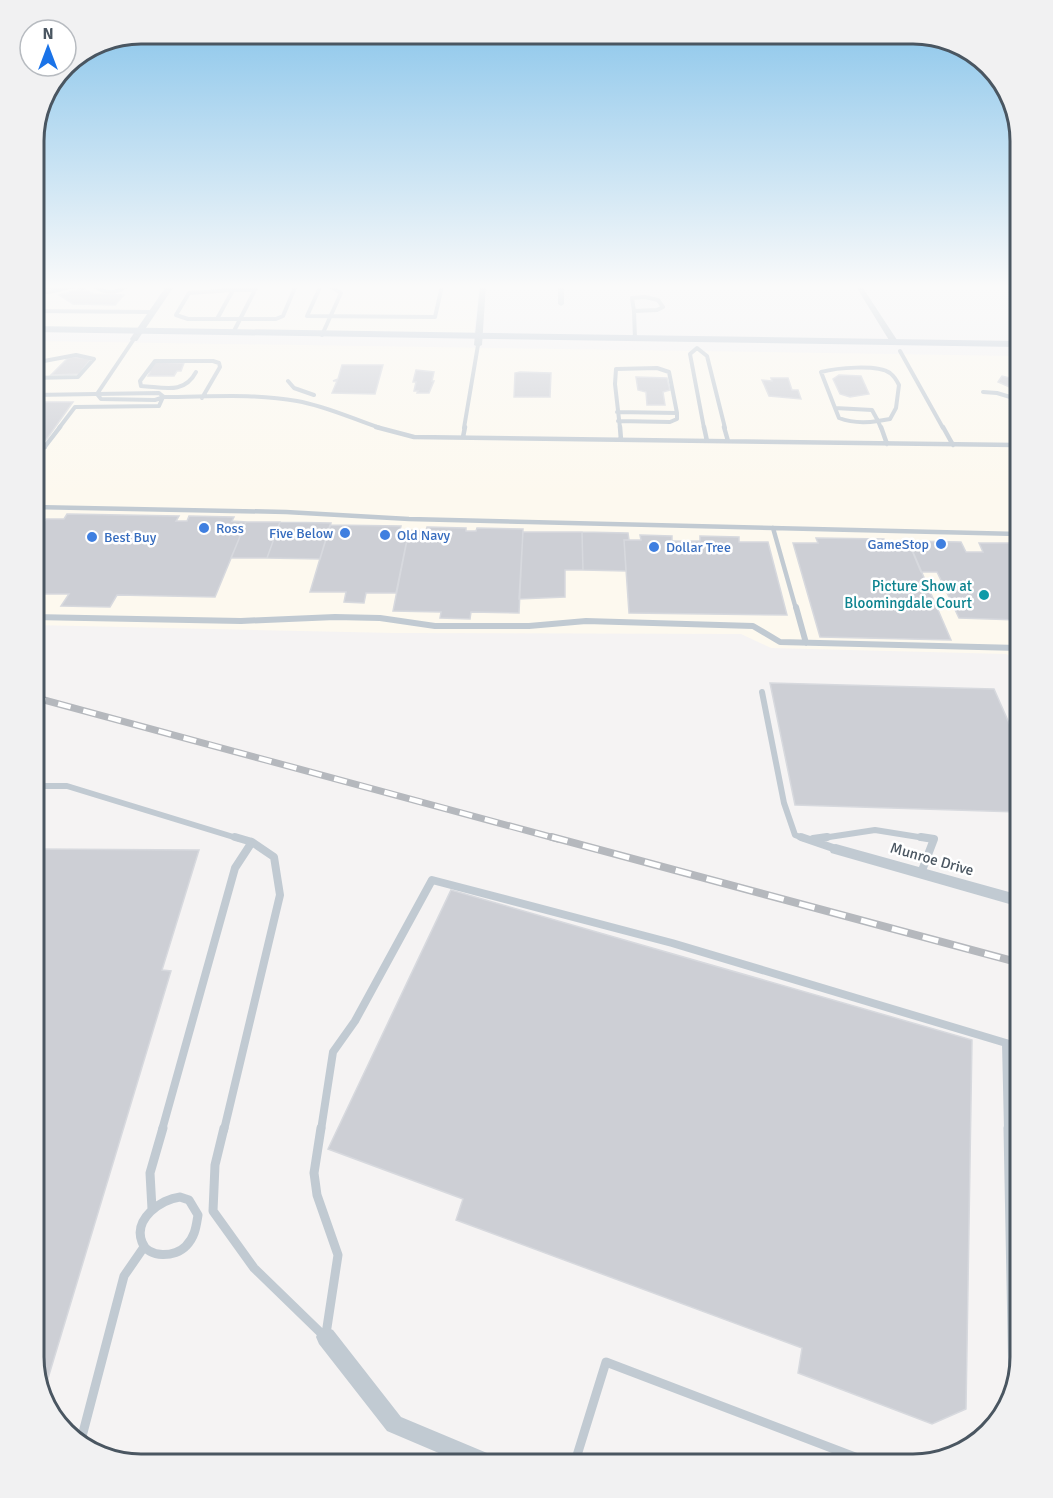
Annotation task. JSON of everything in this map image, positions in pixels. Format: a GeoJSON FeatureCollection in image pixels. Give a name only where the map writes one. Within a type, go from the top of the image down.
{"type":"FeatureCollection","features":[{"type":"Feature","properties":{"kind":"street","name":"Munroe Drive"},"geometry":{"type":"LineString","coordinates":[[836,849],[1010,898]]}},
{"type":"Feature","properties":{"kind":"street"},"geometry":{"type":"LineString","coordinates":[[326,1337],[394,1424],[466,1454]]}},
{"type":"Feature","properties":{"kind":"lane"},"geometry":{"type":"LineString","coordinates":[[44,361],[61,356],[88,355],[93,359],[83,375],[44,375]]}},
{"type":"Feature","properties":{"kind":"lane"},"geometry":{"type":"LineString","coordinates":[[97,394],[124,355]]}},
{"type":"Feature","properties":{"kind":"lane"},"geometry":{"type":"LineString","coordinates":[[463,437],[476,355]]}},
{"type":"Feature","properties":{"kind":"lane"},"geometry":{"type":"LineString","coordinates":[[690,355],[707,441]]}},
{"type":"Feature","properties":{"kind":"lane"},"geometry":{"type":"LineString","coordinates":[[706,355],[728,441]]}},
{"type":"Feature","properties":{"kind":"lane"},"geometry":{"type":"LineString","coordinates":[[902,355],[953,445]]}},
{"type":"Feature","properties":{"kind":"lane"},"geometry":{"type":"LineString","coordinates":[[196,372],[191,382],[182,387],[141,386],[141,381],[155,361],[213,361],[219,363],[220,367],[202,398]]}},
{"type":"Feature","properties":{"kind":"lane"},"geometry":{"type":"LineString","coordinates":[[618,421],[670,422],[678,419],[669,372],[648,368],[619,368],[614,371],[618,421],[621,440]]}},
{"type":"Feature","properties":{"kind":"lane"},"geometry":{"type":"LineString","coordinates":[[839,369],[890,373],[899,385],[896,408],[890,419],[879,422],[845,421],[839,418],[835,408],[821,372],[839,369]]}},
{"type":"Feature","properties":{"kind":"lane"},"geometry":{"type":"LineString","coordinates":[[288,381],[294,388],[314,395]]}},
{"type":"Feature","properties":{"kind":"lane"},"geometry":{"type":"LineString","coordinates":[[983,392],[1010,397]]}},
{"type":"Feature","properties":{"kind":"lane"},"geometry":{"type":"LineString","coordinates":[[44,395],[97,394]]}},
{"type":"Feature","properties":{"kind":"lane"},"geometry":{"type":"LineString","coordinates":[[97,394],[101,399],[273,398],[299,402],[397,434],[414,437],[1010,445]]}},
{"type":"Feature","properties":{"kind":"lane"},"geometry":{"type":"LineString","coordinates":[[45,447],[75,407],[159,406],[164,397]]}},
{"type":"Feature","properties":{"kind":"lane"},"geometry":{"type":"LineString","coordinates":[[835,408],[872,410],[887,444]]}},
{"type":"Feature","properties":{"kind":"lane"},"geometry":{"type":"LineString","coordinates":[[618,412],[676,412]]}},
{"type":"Feature","properties":{"kind":"lane"},"geometry":{"type":"LineString","coordinates":[[44,507],[286,512],[409,519],[1010,534]]}},
{"type":"Feature","properties":{"kind":"lane"},"geometry":{"type":"LineString","coordinates":[[773,528],[806,643]]}},
{"type":"Feature","properties":{"kind":"lane"},"geometry":{"type":"LineString","coordinates":[[44,617],[242,621],[292,617],[380,618],[435,626],[529,627],[585,621],[729,625],[753,626],[780,642],[1010,648]]}},
{"type":"Feature","properties":{"kind":"lane"},"geometry":{"type":"LineString","coordinates":[[762,692],[784,803],[795,835],[836,849]]}},
{"type":"Feature","properties":{"kind":"lane"},"geometry":{"type":"LineString","coordinates":[[44,786],[67,786],[252,842],[274,857],[280,895],[215,1165],[213,1211],[254,1268],[326,1337]]}},
{"type":"Feature","properties":{"kind":"lane"},"geometry":{"type":"LineString","coordinates":[[809,840],[875,830],[934,839],[921,873]]}},
{"type":"Feature","properties":{"kind":"lane"},"geometry":{"type":"LineString","coordinates":[[152,1209],[171,1198],[189,1200],[198,1215],[198,1225],[195,1235],[179,1252],[159,1257],[150,1254],[144,1247],[141,1238],[142,1228],[152,1209],[150,1173],[235,868],[252,842]]}},
{"type":"Feature","properties":{"kind":"lane"},"geometry":{"type":"LineString","coordinates":[[326,1337],[338,1255],[317,1195],[314,1173],[333,1052],[355,1021],[432,880],[672,943],[1010,1044]]}},
{"type":"Feature","properties":{"kind":"lane"},"geometry":{"type":"LineString","coordinates":[[1006,1043],[1010,1153]]}},
{"type":"Feature","properties":{"kind":"lane"},"geometry":{"type":"LineString","coordinates":[[82,1436],[124,1276],[144,1247]]}},
{"type":"Feature","properties":{"kind":"lane"},"geometry":{"type":"LineString","coordinates":[[577,1454],[606,1362],[847,1454]]}},
{"type":"Feature","properties":{"kind":"shaded area"},"geometry":{"type":"Polygon","coordinates":[[[44,355],[1010,356],[1010,656],[771,648],[741,634],[394,633],[44,625],[44,355]]]}},
{"type":"Feature","properties":{"kind":"building"},"geometry":{"type":"Polygon","coordinates":[[[72,357],[91,359],[79,374],[51,375],[67,359],[72,357]]]}},
{"type":"Feature","properties":{"kind":"building"},"geometry":{"type":"Polygon","coordinates":[[[154,362],[184,363],[181,371],[177,371],[174,376],[148,376],[150,372],[147,372],[154,362]]]}},
{"type":"Feature","properties":{"kind":"building"},"geometry":{"type":"Polygon","coordinates":[[[342,365],[383,365],[375,394],[332,393],[337,381],[333,381],[338,379],[342,365]]]}},
{"type":"Feature","properties":{"kind":"building"},"geometry":{"type":"Polygon","coordinates":[[[416,370],[434,372],[432,381],[434,381],[429,393],[414,391],[416,382],[413,382],[416,370]]]}},
{"type":"Feature","properties":{"kind":"building"},"geometry":{"type":"Polygon","coordinates":[[[515,373],[551,373],[550,397],[514,397],[515,373]]]}},
{"type":"Feature","properties":{"kind":"building"},"geometry":{"type":"Polygon","coordinates":[[[839,375],[861,376],[869,394],[850,397],[840,394],[833,379],[839,375]]]}},
{"type":"Feature","properties":{"kind":"building"},"geometry":{"type":"Polygon","coordinates":[[[1002,376],[1010,378],[1010,387],[998,382],[1002,376]]]}},
{"type":"Feature","properties":{"kind":"building"},"geometry":{"type":"Polygon","coordinates":[[[636,377],[667,378],[670,390],[663,392],[665,405],[647,405],[646,392],[638,390],[636,377]]]}},
{"type":"Feature","properties":{"kind":"building"},"geometry":{"type":"Polygon","coordinates":[[[771,378],[788,378],[792,390],[798,390],[801,399],[769,396],[762,380],[772,381],[771,378]]]}},
{"type":"Feature","properties":{"kind":"building"},"geometry":{"type":"Polygon","coordinates":[[[44,402],[73,402],[44,440],[44,402]]]}},
{"type":"Feature","properties":{"kind":"building"},"geometry":{"type":"Polygon","coordinates":[[[67,514],[179,516],[176,521],[187,521],[189,516],[234,517],[232,521],[246,522],[215,597],[117,595],[110,607],[61,606],[69,594],[44,594],[44,522],[46,519],[64,519],[67,514]]]}},
{"type":"Feature","properties":{"kind":"building"},"geometry":{"type":"Polygon","coordinates":[[[246,522],[280,522],[267,558],[231,558],[246,522]]]}},
{"type":"Feature","properties":{"kind":"building"},"geometry":{"type":"Polygon","coordinates":[[[280,522],[331,523],[320,559],[267,558],[280,522]]]}},
{"type":"Feature","properties":{"kind":"building"},"geometry":{"type":"Polygon","coordinates":[[[330,525],[401,526],[400,530],[409,530],[396,593],[366,593],[364,603],[344,602],[346,592],[310,592],[330,525]]]}},
{"type":"Feature","properties":{"kind":"building"},"geometry":{"type":"Polygon","coordinates":[[[427,527],[466,528],[466,531],[476,531],[477,528],[523,529],[519,613],[471,612],[470,619],[440,618],[441,612],[393,611],[409,530],[426,531],[427,527]]]}},
{"type":"Feature","properties":{"kind":"building"},"geometry":{"type":"Polygon","coordinates":[[[523,532],[582,532],[583,570],[565,570],[565,597],[519,599],[523,532]]]}},
{"type":"Feature","properties":{"kind":"building"},"geometry":{"type":"Polygon","coordinates":[[[582,532],[628,533],[629,540],[624,540],[626,571],[583,570],[582,532]]]}},
{"type":"Feature","properties":{"kind":"building"},"geometry":{"type":"Polygon","coordinates":[[[640,535],[672,536],[672,541],[700,541],[700,536],[739,537],[739,542],[768,542],[787,615],[629,613],[624,540],[641,540],[640,535]]]}},
{"type":"Feature","properties":{"kind":"building"},"geometry":{"type":"Polygon","coordinates":[[[816,538],[884,539],[886,544],[910,545],[951,640],[820,637],[793,543],[818,543],[816,538]]]}},
{"type":"Feature","properties":{"kind":"building","name":"Picture Show at Bloomingdale Court"},"geometry":{"type":"Polygon","coordinates":[[[908,541],[961,542],[966,552],[983,552],[979,543],[1010,543],[1010,620],[959,618],[937,572],[921,572],[908,541]]]}},
{"type":"Feature","properties":{"kind":"building"},"geometry":{"type":"Polygon","coordinates":[[[770,683],[994,689],[1010,725],[1010,812],[795,805],[770,683]]]}},
{"type":"Feature","properties":{"kind":"building"},"geometry":{"type":"Polygon","coordinates":[[[44,849],[199,850],[162,970],[171,971],[47,1382],[44,1371],[44,849]]]}},
{"type":"Feature","properties":{"kind":"building"},"geometry":{"type":"Polygon","coordinates":[[[451,890],[972,1040],[966,1409],[932,1424],[798,1373],[802,1348],[456,1220],[463,1199],[328,1149],[451,890]]]}},
{"type":"Feature","properties":{"kind":"railway"},"geometry":{"type":"LineString","coordinates":[[44,700],[558,839]]}},
{"type":"Feature","properties":{"kind":"railway"},"geometry":{"type":"LineString","coordinates":[[552,837],[1010,960]]}},
{"type":"Feature","properties":{"kind":"place","name":"Ross"},"geometry":{"type":"Point","coordinates":[204,528]}},
{"type":"Feature","properties":{"kind":"place","name":"Five Below"},"geometry":{"type":"Point","coordinates":[345,533]}},
{"type":"Feature","properties":{"kind":"place","name":"Old Navy"},"geometry":{"type":"Point","coordinates":[385,535]}},
{"type":"Feature","properties":{"kind":"place","name":"Best Buy"},"geometry":{"type":"Point","coordinates":[92,537]}},
{"type":"Feature","properties":{"kind":"place","name":"GameStop"},"geometry":{"type":"Point","coordinates":[941,544]}},
{"type":"Feature","properties":{"kind":"place","name":"Dollar Tree"},"geometry":{"type":"Point","coordinates":[654,547]}},
{"type":"Feature","properties":{"kind":"place","name":"Picture Show at Bloomingdale Court"},"geometry":{"type":"Point","coordinates":[984,595]}}]}
